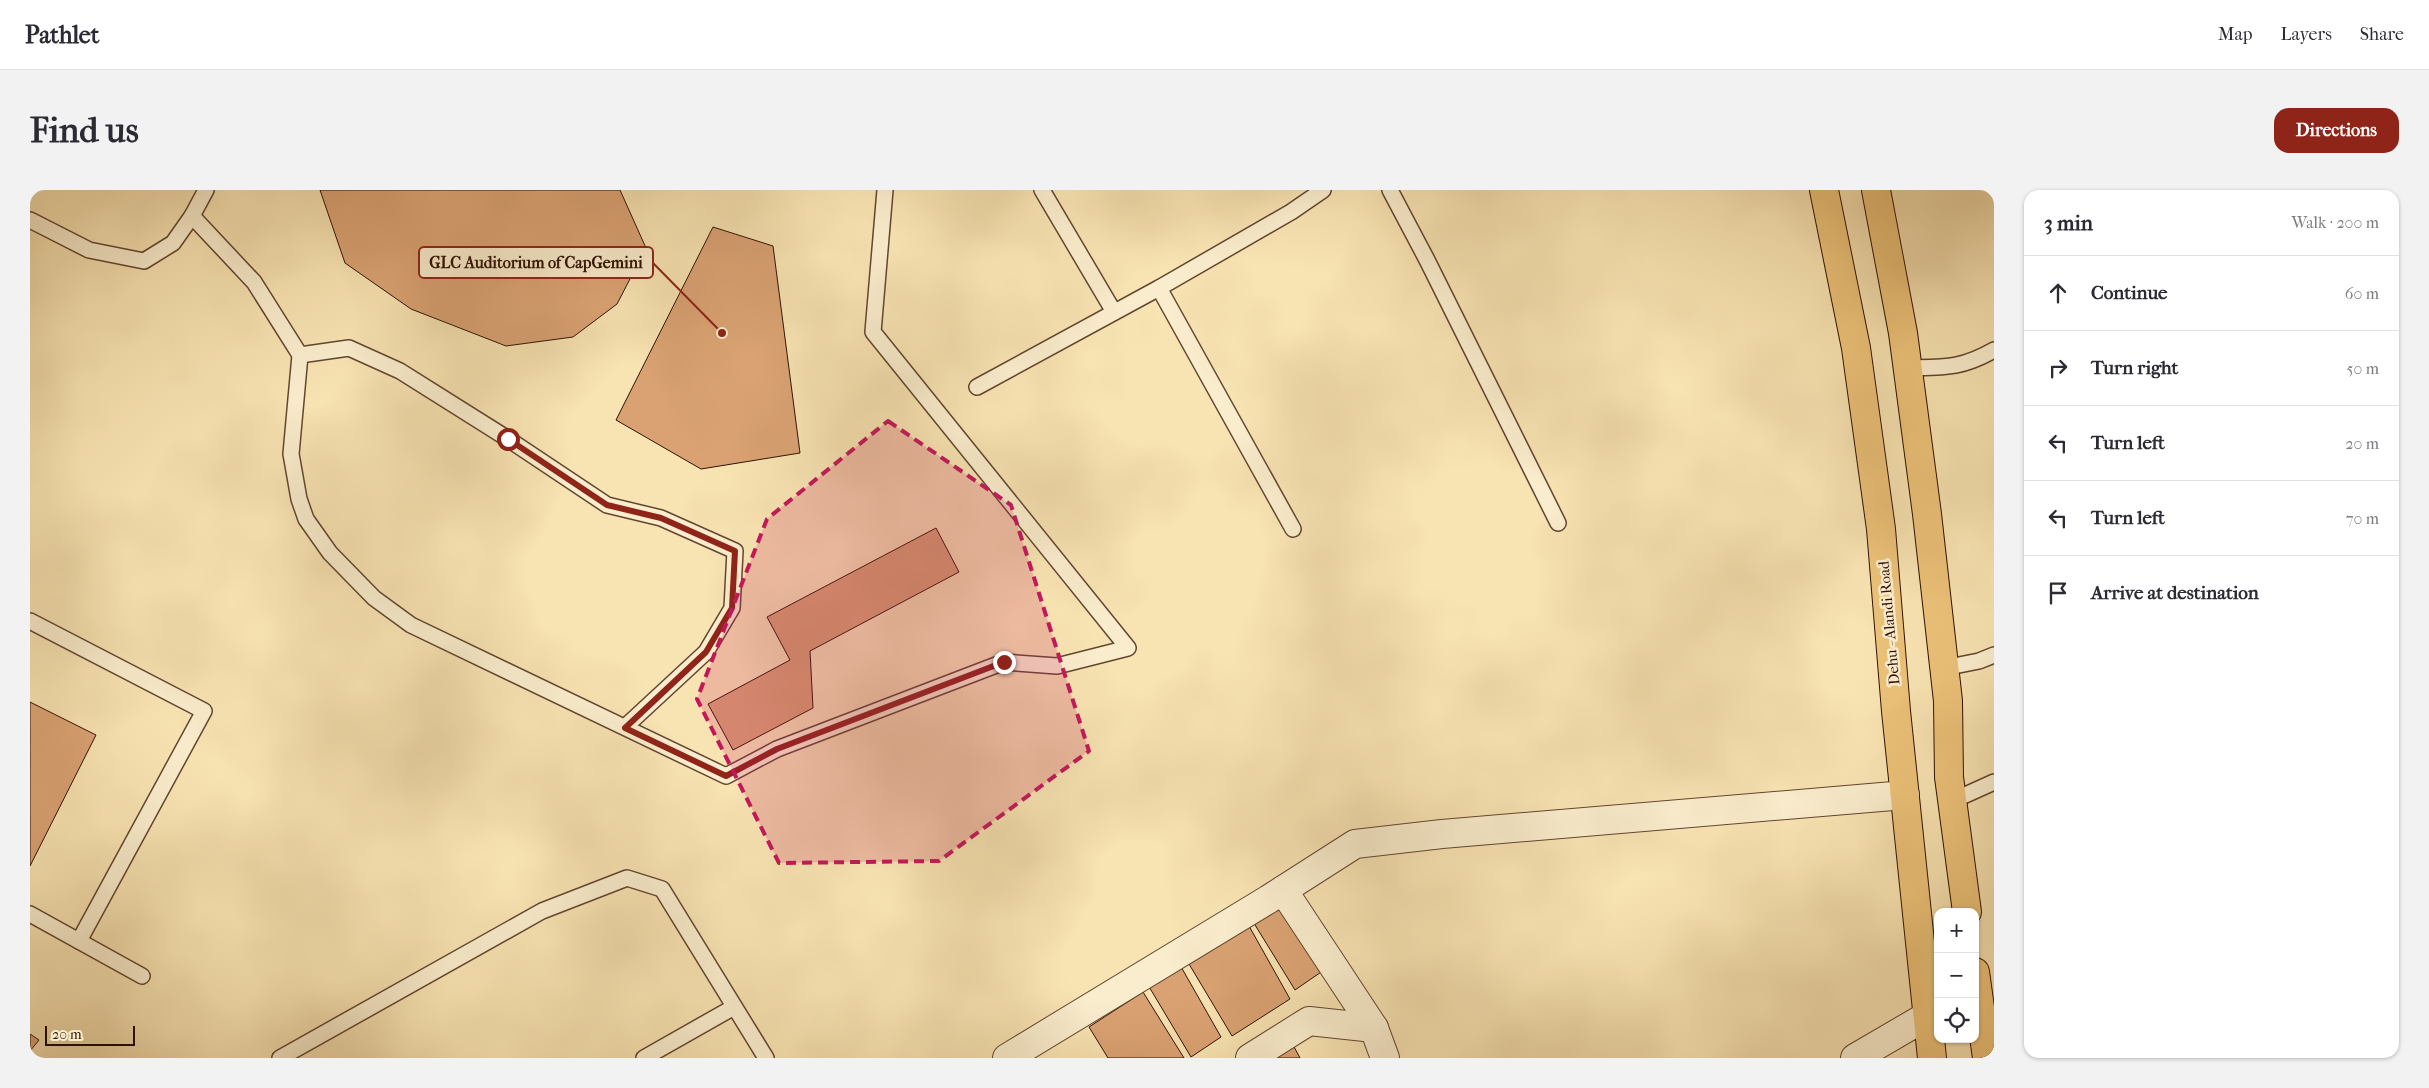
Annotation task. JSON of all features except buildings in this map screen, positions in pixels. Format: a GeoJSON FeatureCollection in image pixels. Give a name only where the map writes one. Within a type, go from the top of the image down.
{"type":"FeatureCollection","features":[{"type":"Feature","properties":{"kind":"main road","name":"Dehu - Alandi Road"},"geometry":{"type":"LineString","coordinates":[[1824,190],[1856,348],[1878,510],[1932,1058]]}},
{"type":"Feature","properties":{"kind":"main road"},"geometry":{"type":"LineString","coordinates":[[1876,190],[1907,368],[1944,668],[1952,801],[1966,908]]}},
{"type":"Feature","properties":{"kind":"main road"},"geometry":{"type":"LineString","coordinates":[[1979,998],[1987,1058]]}},
{"type":"Feature","properties":{"kind":"street"},"geometry":{"type":"LineString","coordinates":[[1007,1058],[1355,844],[1442,834],[1906,795]]}},
{"type":"Feature","properties":{"kind":"street"},"geometry":{"type":"LineString","coordinates":[[1283,890],[1374,1028],[1385,1058]]}},
{"type":"Feature","properties":{"kind":"street"},"geometry":{"type":"LineString","coordinates":[[1855,1058],[1927,1016]]}},
{"type":"Feature","properties":{"kind":"street"},"geometry":{"type":"LineString","coordinates":[[1250,1058],[1309,1021],[1374,1028]]}},
{"type":"Feature","properties":{"kind":"lane"},"geometry":{"type":"LineString","coordinates":[[30,220],[89,250],[144,261],[173,243],[192,216],[206,190]]}},
{"type":"Feature","properties":{"kind":"lane"},"geometry":{"type":"LineString","coordinates":[[192,216],[254,282],[300,355],[291,454],[299,499],[306,519],[330,553],[374,598],[411,625],[726,776],[777,749],[1004,662],[1057,666],[1128,648],[873,332],[885,190]]}},
{"type":"Feature","properties":{"kind":"lane"},"geometry":{"type":"LineString","coordinates":[[1042,190],[1114,312]]}},
{"type":"Feature","properties":{"kind":"lane"},"geometry":{"type":"LineString","coordinates":[[977,387],[1159,288],[1291,212],[1323,190]]}},
{"type":"Feature","properties":{"kind":"lane"},"geometry":{"type":"LineString","coordinates":[[1390,190],[1427,260],[1558,523]]}},
{"type":"Feature","properties":{"kind":"lane"},"geometry":{"type":"LineString","coordinates":[[1159,288],[1293,529]]}},
{"type":"Feature","properties":{"kind":"lane"},"geometry":{"type":"LineString","coordinates":[[300,355],[349,348],[391,367],[508,439],[607,505],[661,518],[735,551],[732,608],[706,652],[625,728]]}},
{"type":"Feature","properties":{"kind":"lane"},"geometry":{"type":"LineString","coordinates":[[1907,368],[1957,366],[1975,361],[1994,350]]}},
{"type":"Feature","properties":{"kind":"lane"},"geometry":{"type":"LineString","coordinates":[[30,621],[204,712],[79,941]]}},
{"type":"Feature","properties":{"kind":"lane"},"geometry":{"type":"LineString","coordinates":[[1944,668],[1980,661],[1994,655]]}},
{"type":"Feature","properties":{"kind":"lane"},"geometry":{"type":"LineString","coordinates":[[1952,801],[1994,782]]}},
{"type":"Feature","properties":{"kind":"lane"},"geometry":{"type":"LineString","coordinates":[[280,1058],[542,911],[627,878],[662,890],[766,1058]]}},
{"type":"Feature","properties":{"kind":"lane"},"geometry":{"type":"LineString","coordinates":[[30,914],[142,976]]}},
{"type":"Feature","properties":{"kind":"lane"},"geometry":{"type":"LineString","coordinates":[[644,1058],[734,1007]]}},
{"type":"Feature","properties":{"kind":"highlighted area"},"geometry":{"type":"Polygon","coordinates":[[[888,421],[1011,505],[1089,751],[939,861],[779,863],[697,699],[767,519],[888,421]]]}},
{"type":"Feature","properties":{"kind":"place","name":"GLC Auditorium of CapGemini"},"geometry":{"type":"Point","coordinates":[722,333]}},
{"type":"Feature","properties":{"kind":"route"},"geometry":{"type":"LineString","coordinates":[[508,439],[607,505],[661,518],[735,551],[732,608],[706,652],[625,728],[726,776],[777,749],[1004,662]]}}]}
